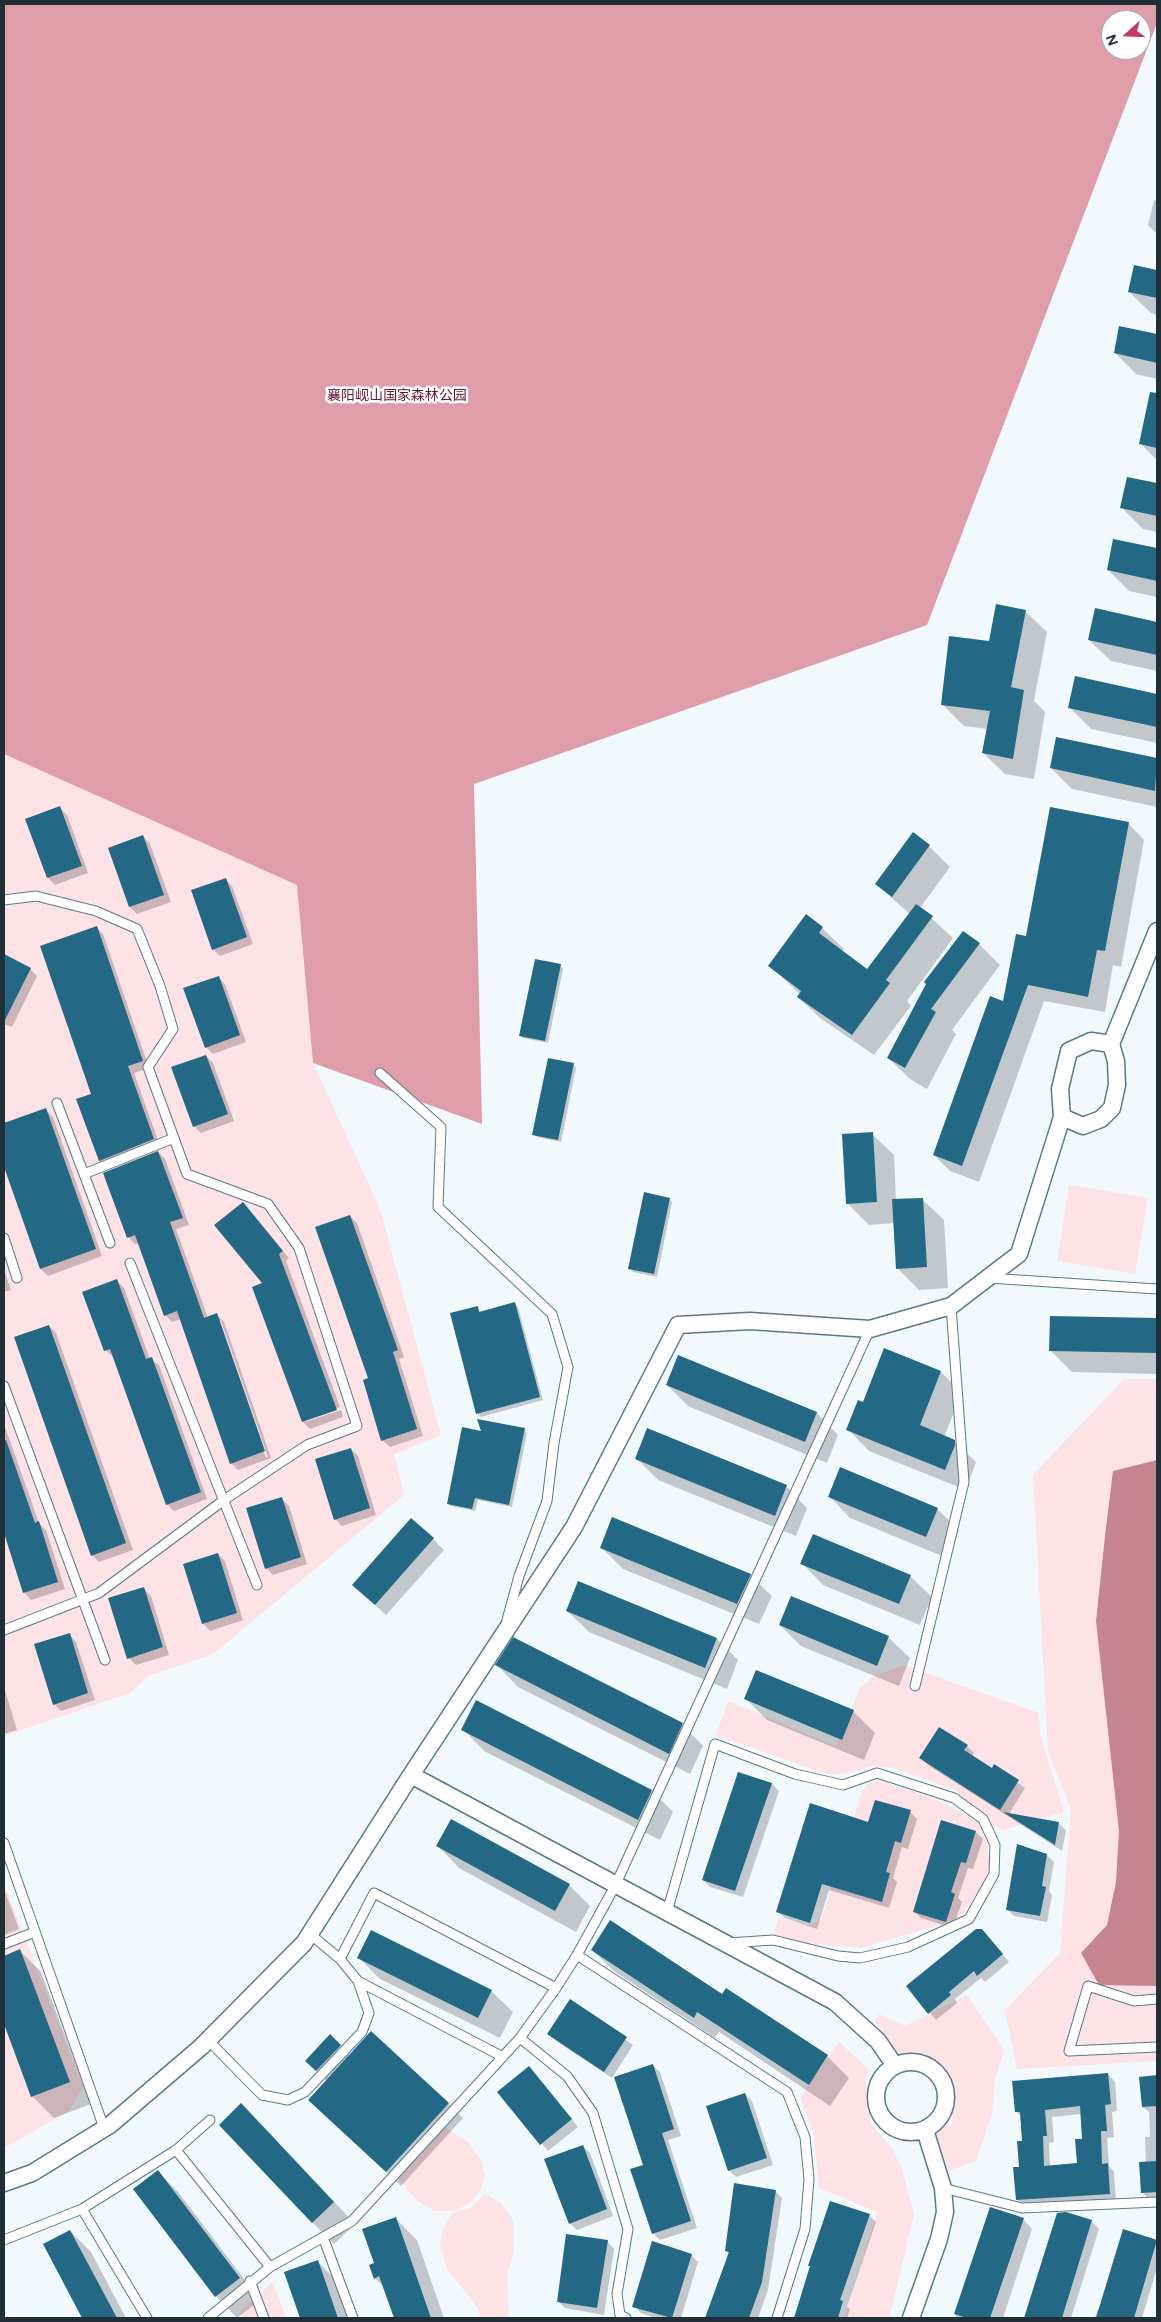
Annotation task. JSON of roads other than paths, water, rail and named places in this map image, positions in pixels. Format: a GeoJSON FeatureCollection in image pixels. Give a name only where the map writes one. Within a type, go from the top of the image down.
{"type":"FeatureCollection","features":[{"type":"Feature","properties":{"kind":"street"},"geometry":{"type":"LineString","coordinates":[[1062,1117],[1083,1126],[1100,1119],[1112,1108],[1117,1085],[1116,1061],[1111,1044],[1157,931]]}},
{"type":"Feature","properties":{"kind":"street"},"geometry":{"type":"LineString","coordinates":[[4,2183],[32,2174],[104,2128],[208,2040],[304,1943],[411,1774],[574,1527],[678,1325],[750,1322],[870,1329],[951,1306],[1019,1254],[1062,1117],[1060,1089],[1069,1051],[1091,1041],[1111,1044]]}},
{"type":"Feature","properties":{"kind":"street"},"geometry":{"type":"LineString","coordinates":[[411,1774],[615,1886],[835,2002],[878,2041],[895,2066]]}},
{"type":"Feature","properties":{"kind":"street"},"geometry":{"type":"LineString","coordinates":[[912,2062],[930,2067],[939,2075],[945,2086],[947,2098],[944,2110],[938,2121],[925,2130],[906,2132],[896,2129],[880,2114],[876,2092],[883,2077],[895,2066],[912,2062]]}},
{"type":"Feature","properties":{"kind":"street"},"geometry":{"type":"LineString","coordinates":[[911,2318],[939,2239],[945,2212],[943,2188],[925,2130]]}},
{"type":"Feature","properties":{"kind":"lane"},"geometry":{"type":"LineString","coordinates":[[4,900],[36,896],[96,910],[137,929],[160,986],[173,1029],[148,1067],[187,1174],[268,1204],[299,1248],[357,1426],[307,1445],[224,1500],[99,1592],[4,1630]]}},
{"type":"Feature","properties":{"kind":"lane"},"geometry":{"type":"LineString","coordinates":[[380,1073],[441,1127],[438,1207],[552,1314],[568,1367],[554,1443],[548,1501],[519,1576],[504,1632]]}},
{"type":"Feature","properties":{"kind":"lane"},"geometry":{"type":"LineString","coordinates":[[57,1103],[110,1244]]}},
{"type":"Feature","properties":{"kind":"lane"},"geometry":{"type":"LineString","coordinates":[[84,1174],[174,1138]]}},
{"type":"Feature","properties":{"kind":"lane"},"geometry":{"type":"LineString","coordinates":[[4,1238],[17,1278]]}},
{"type":"Feature","properties":{"kind":"lane"},"geometry":{"type":"LineString","coordinates":[[130,1263],[257,1585]]}},
{"type":"Feature","properties":{"kind":"lane"},"geometry":{"type":"LineString","coordinates":[[988,1278],[1157,1290]]}},
{"type":"Feature","properties":{"kind":"lane"},"geometry":{"type":"LineString","coordinates":[[915,1686],[964,1482],[951,1306]]}},
{"type":"Feature","properties":{"kind":"lane"},"geometry":{"type":"LineString","coordinates":[[208,2318],[250,2281],[270,2267],[352,2221],[520,2038],[556,1988],[577,1955],[615,1886],[870,1329]]}},
{"type":"Feature","properties":{"kind":"lane"},"geometry":{"type":"LineString","coordinates":[[4,1386],[106,1660]]}},
{"type":"Feature","properties":{"kind":"lane"},"geometry":{"type":"LineString","coordinates":[[667,1912],[715,1744],[795,1774],[843,1785],[877,1773],[954,1798],[983,1819],[995,1845],[994,1874],[969,1918],[908,1947],[860,1958],[838,1956],[773,1940],[725,1943]]}},
{"type":"Feature","properties":{"kind":"lane"},"geometry":{"type":"LineString","coordinates":[[4,1843],[104,2128]]}},
{"type":"Feature","properties":{"kind":"lane"},"geometry":{"type":"LineString","coordinates":[[340,1959],[374,1893],[556,1988]]}},
{"type":"Feature","properties":{"kind":"lane"},"geometry":{"type":"LineString","coordinates":[[4,1944],[35,1932]]}},
{"type":"Feature","properties":{"kind":"lane"},"geometry":{"type":"LineString","coordinates":[[208,2040],[262,2095],[288,2100],[305,2092],[362,2032],[369,2012],[358,1981],[340,1959],[310,1934]]}},
{"type":"Feature","properties":{"kind":"lane"},"geometry":{"type":"LineString","coordinates":[[577,1955],[788,2092],[805,2137],[809,2179],[805,2229],[776,2318]]}},
{"type":"Feature","properties":{"kind":"lane"},"geometry":{"type":"LineString","coordinates":[[358,1981],[503,2057]]}},
{"type":"Feature","properties":{"kind":"lane"},"geometry":{"type":"LineString","coordinates":[[1157,1999],[1134,2001],[1088,1986],[1069,2051],[1157,2047]]}},
{"type":"Feature","properties":{"kind":"lane"},"geometry":{"type":"LineString","coordinates":[[520,2038],[567,2076],[593,2113],[628,2229],[617,2294],[620,2315],[626,2318]]}},
{"type":"Feature","properties":{"kind":"lane"},"geometry":{"type":"LineString","coordinates":[[4,2240],[82,2209],[176,2150],[210,2120]]}},
{"type":"Feature","properties":{"kind":"lane"},"geometry":{"type":"LineString","coordinates":[[176,2150],[270,2267]]}},
{"type":"Feature","properties":{"kind":"lane"},"geometry":{"type":"LineString","coordinates":[[943,2188],[1022,2208],[1157,2202]]}},
{"type":"Feature","properties":{"kind":"lane"},"geometry":{"type":"LineString","coordinates":[[82,2209],[147,2318]]}},
{"type":"Feature","properties":{"kind":"lane"},"geometry":{"type":"LineString","coordinates":[[323,2237],[353,2318]]}},
{"type":"Feature","properties":{"kind":"lane"},"geometry":{"type":"LineString","coordinates":[[250,2281],[264,2318]]}},
{"type":"Feature","properties":{"kind":"park label","name":"襄阳岘山国家森林公园"},"geometry":{"type":"Point","coordinates":[397,396]}}]}
